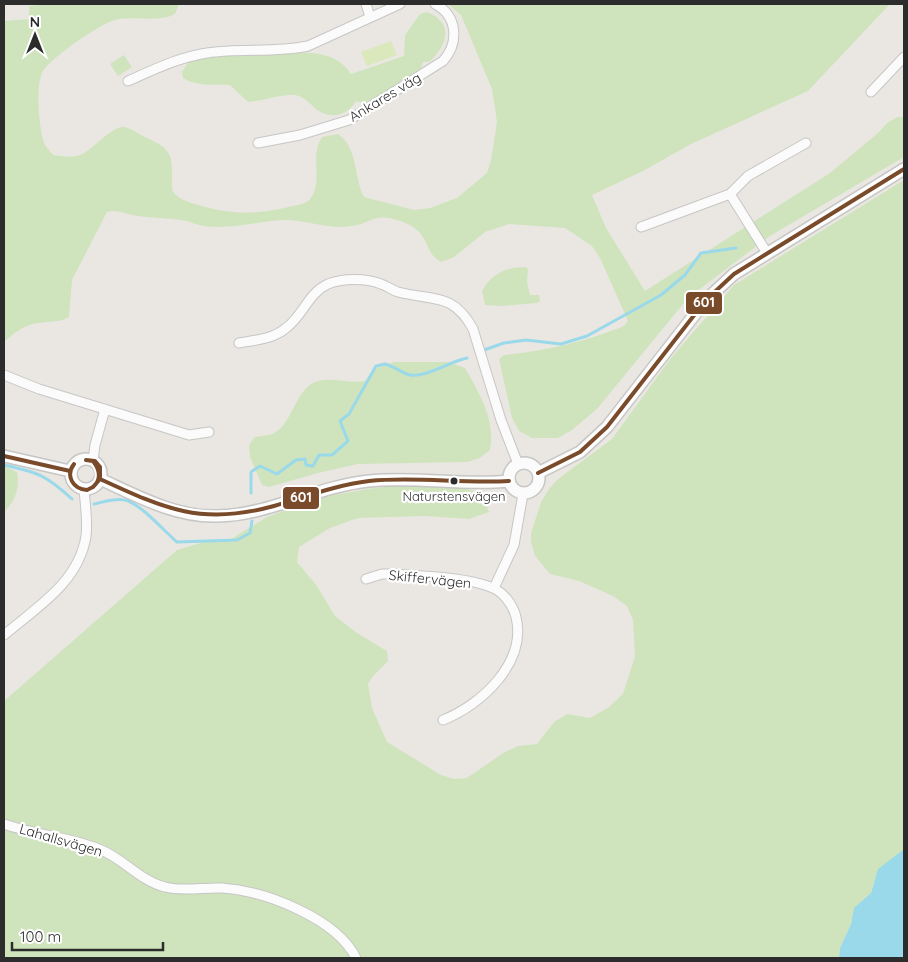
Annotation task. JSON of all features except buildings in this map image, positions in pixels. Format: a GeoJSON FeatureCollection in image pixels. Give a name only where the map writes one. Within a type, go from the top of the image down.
{"type":"FeatureCollection","features":[{"type":"Feature","properties":{"kind":"street"},"geometry":{"type":"LineString","coordinates":[[366,4],[370,17]]}},
{"type":"Feature","properties":{"kind":"street"},"geometry":{"type":"LineString","coordinates":[[128,81],[178,60],[206,53],[293,49],[308,46],[400,4]]}},
{"type":"Feature","properties":{"kind":"street","name":"Ankares väg"},"geometry":{"type":"LineString","coordinates":[[258,143],[300,135],[349,120],[434,68],[448,55],[454,38],[451,21],[447,13],[435,4]]}},
{"type":"Feature","properties":{"kind":"street"},"geometry":{"type":"LineString","coordinates":[[871,92],[904,57]]}},
{"type":"Feature","properties":{"kind":"street"},"geometry":{"type":"LineString","coordinates":[[641,227],[730,194],[748,176],[806,143]]}},
{"type":"Feature","properties":{"kind":"street"},"geometry":{"type":"LineString","coordinates":[[538,473],[561,463],[589,445],[607,427],[706,300],[734,274],[904,169]]}},
{"type":"Feature","properties":{"kind":"street"},"geometry":{"type":"LineString","coordinates":[[730,194],[767,253]]}},
{"type":"Feature","properties":{"kind":"street"},"geometry":{"type":"LineString","coordinates":[[239,343],[270,338],[286,329],[311,297],[320,289],[338,282],[373,282],[398,292],[431,296],[444,301],[466,317],[472,329],[501,420],[518,464]]}},
{"type":"Feature","properties":{"kind":"street"},"geometry":{"type":"LineString","coordinates":[[4,375],[189,435],[209,432]]}},
{"type":"Feature","properties":{"kind":"street"},"geometry":{"type":"LineString","coordinates":[[93,461],[95,445],[105,409]]}},
{"type":"Feature","properties":{"kind":"street"},"geometry":{"type":"LineString","coordinates":[[4,456],[70,471]]}},
{"type":"Feature","properties":{"kind":"street"},"geometry":{"type":"LineString","coordinates":[[80,460],[93,461],[100,469],[100,479],[92,488],[84,490],[74,484],[70,471],[80,460]]}},
{"type":"Feature","properties":{"kind":"street"},"geometry":{"type":"LineString","coordinates":[[518,464],[530,464],[538,473],[539,481],[535,489],[523,494],[514,490],[509,481],[510,471],[518,464]]}},
{"type":"Feature","properties":{"kind":"street"},"geometry":{"type":"LineString","coordinates":[[100,479],[171,509],[217,517],[236,515],[338,486],[368,481],[509,481]]}},
{"type":"Feature","properties":{"kind":"street"},"geometry":{"type":"LineString","coordinates":[[4,635],[61,586],[78,565],[86,534],[84,490]]}},
{"type":"Feature","properties":{"kind":"street"},"geometry":{"type":"LineString","coordinates":[[442,720],[463,712],[491,688],[499,678],[513,652],[518,638],[514,612],[511,604],[494,588],[514,545],[523,494]]}},
{"type":"Feature","properties":{"kind":"street","name":"Skiffervägen"},"geometry":{"type":"LineString","coordinates":[[366,579],[382,574],[395,574],[445,578],[494,588]]}},
{"type":"Feature","properties":{"kind":"street","name":"Lahallsvägen"},"geometry":{"type":"LineString","coordinates":[[4,824],[99,849],[115,856],[154,883],[166,888],[222,888],[274,900],[302,911],[324,924],[348,946],[356,958]]}},
{"type":"Feature","properties":{"kind":"green space"},"geometry":{"type":"Polygon","coordinates":[[[53,4],[179,4],[175,14],[168,17],[112,21],[90,33],[56,57],[48,65],[43,71],[39,86],[39,117],[44,143],[53,155],[70,157],[80,155],[113,130],[124,127],[159,144],[168,152],[172,163],[172,189],[179,197],[208,208],[232,212],[255,212],[280,209],[308,201],[316,185],[318,144],[322,137],[338,134],[349,147],[364,197],[414,210],[430,208],[457,198],[487,173],[497,122],[492,89],[461,15],[448,4],[890,4],[808,91],[691,144],[643,171],[592,195],[606,228],[645,291],[830,173],[878,133],[887,123],[897,117],[904,117],[904,157],[770,236],[688,298],[597,409],[572,430],[558,438],[532,438],[519,431],[512,418],[499,359],[504,355],[550,348],[594,337],[624,326],[628,321],[600,258],[592,246],[565,228],[509,224],[485,232],[454,257],[441,262],[431,253],[417,230],[410,225],[391,219],[378,218],[359,225],[344,227],[288,220],[215,227],[186,221],[110,211],[107,212],[72,280],[69,317],[58,321],[28,326],[4,342],[4,21],[29,19],[29,6],[53,4]]]}},
{"type":"Feature","properties":{"kind":"green space"},"geometry":{"type":"Polygon","coordinates":[[[427,12],[442,22],[445,28],[444,42],[435,56],[429,62],[423,62],[421,68],[366,104],[356,101],[350,108],[338,115],[323,113],[299,96],[283,96],[248,102],[230,85],[200,84],[183,78],[182,72],[189,61],[222,56],[303,53],[314,53],[333,58],[341,63],[351,74],[404,56],[405,35],[420,14],[427,12]]]}},
{"type":"Feature","properties":{"kind":"green space"},"geometry":{"type":"Polygon","coordinates":[[[391,41],[397,55],[367,66],[361,52],[391,41]]]}},
{"type":"Feature","properties":{"kind":"green space"},"geometry":{"type":"Polygon","coordinates":[[[124,55],[132,67],[118,76],[110,64],[124,55]]]}},
{"type":"Feature","properties":{"kind":"green space"},"geometry":{"type":"Polygon","coordinates":[[[904,180],[904,849],[890,861],[873,884],[871,893],[854,909],[851,924],[840,948],[839,958],[4,958],[4,701],[177,550],[207,541],[231,539],[267,517],[319,498],[401,485],[462,487],[478,493],[485,501],[489,512],[469,519],[425,516],[358,518],[330,528],[299,547],[297,562],[317,586],[335,616],[357,633],[387,651],[388,661],[368,684],[372,708],[387,742],[441,775],[454,779],[467,778],[503,753],[518,746],[537,744],[554,722],[567,714],[590,718],[609,707],[623,694],[635,656],[633,620],[627,606],[613,596],[579,581],[550,574],[535,556],[531,542],[531,533],[541,502],[558,479],[612,439],[671,358],[734,285],[904,180]]]}},
{"type":"Feature","properties":{"kind":"green space"},"geometry":{"type":"Polygon","coordinates":[[[526,267],[528,269],[527,282],[530,295],[539,295],[540,301],[537,303],[502,306],[485,305],[482,291],[490,280],[506,270],[526,267]]]}},
{"type":"Feature","properties":{"kind":"green space"},"geometry":{"type":"Polygon","coordinates":[[[394,362],[449,362],[465,368],[489,418],[491,429],[490,450],[480,458],[467,462],[358,464],[269,487],[262,485],[250,457],[249,445],[255,437],[272,434],[280,429],[308,386],[321,380],[365,381],[374,369],[394,362]]]}},
{"type":"Feature","properties":{"kind":"green space"},"geometry":{"type":"Polygon","coordinates":[[[4,466],[17,472],[18,483],[12,503],[4,512],[4,466]]]}},
{"type":"Feature","properties":{"kind":"water"},"geometry":{"type":"Polygon","coordinates":[[[904,849],[904,958],[839,958],[840,948],[851,924],[854,908],[871,893],[878,869],[904,849]]]}},
{"type":"Feature","properties":{"kind":"waterway"},"geometry":{"type":"LineString","coordinates":[[484,350],[504,343],[526,340],[561,344],[587,336],[661,295],[685,275],[701,253],[736,248]]}},
{"type":"Feature","properties":{"kind":"waterway"},"geometry":{"type":"LineString","coordinates":[[251,493],[251,472],[260,466],[277,474],[296,460],[305,459],[306,465],[313,466],[319,455],[332,455],[348,441],[340,421],[349,414],[376,366],[385,364],[410,375],[416,375],[430,372],[467,358]]}},
{"type":"Feature","properties":{"kind":"waterway"},"geometry":{"type":"LineString","coordinates":[[4,465],[41,476],[72,499]]}},
{"type":"Feature","properties":{"kind":"waterway"},"geometry":{"type":"LineString","coordinates":[[94,504],[110,500],[125,500],[145,512],[177,542],[237,540],[250,533],[252,521]]}},
{"type":"Feature","properties":{"kind":"transit line","name":"601"},"geometry":{"type":"LineString","coordinates":[[538,473],[580,452],[607,427],[706,300],[734,274],[904,169]]}},
{"type":"Feature","properties":{"kind":"transit line","name":"601"},"geometry":{"type":"LineString","coordinates":[[4,456],[70,471]]}},
{"type":"Feature","properties":{"kind":"transit line","name":"601"},"geometry":{"type":"LineString","coordinates":[[86,460],[93,461],[98,471],[99,478],[93,487]]}},
{"type":"Feature","properties":{"kind":"transit line","name":"601"},"geometry":{"type":"LineString","coordinates":[[86,460],[95,461],[100,467],[100,479],[93,487]]}},
{"type":"Feature","properties":{"kind":"transit line","name":"601"},"geometry":{"type":"LineString","coordinates":[[74,464],[70,473],[74,484],[87,490],[93,487]]}},
{"type":"Feature","properties":{"kind":"transit line","name":"601"},"geometry":{"type":"LineString","coordinates":[[100,479],[144,499],[184,511],[204,514],[249,512],[333,488],[369,481],[404,479],[474,482],[509,481]]}},
{"type":"Feature","properties":{"kind":"place","name":"Naturstensvägen"},"geometry":{"type":"Point","coordinates":[454,481]}}]}
